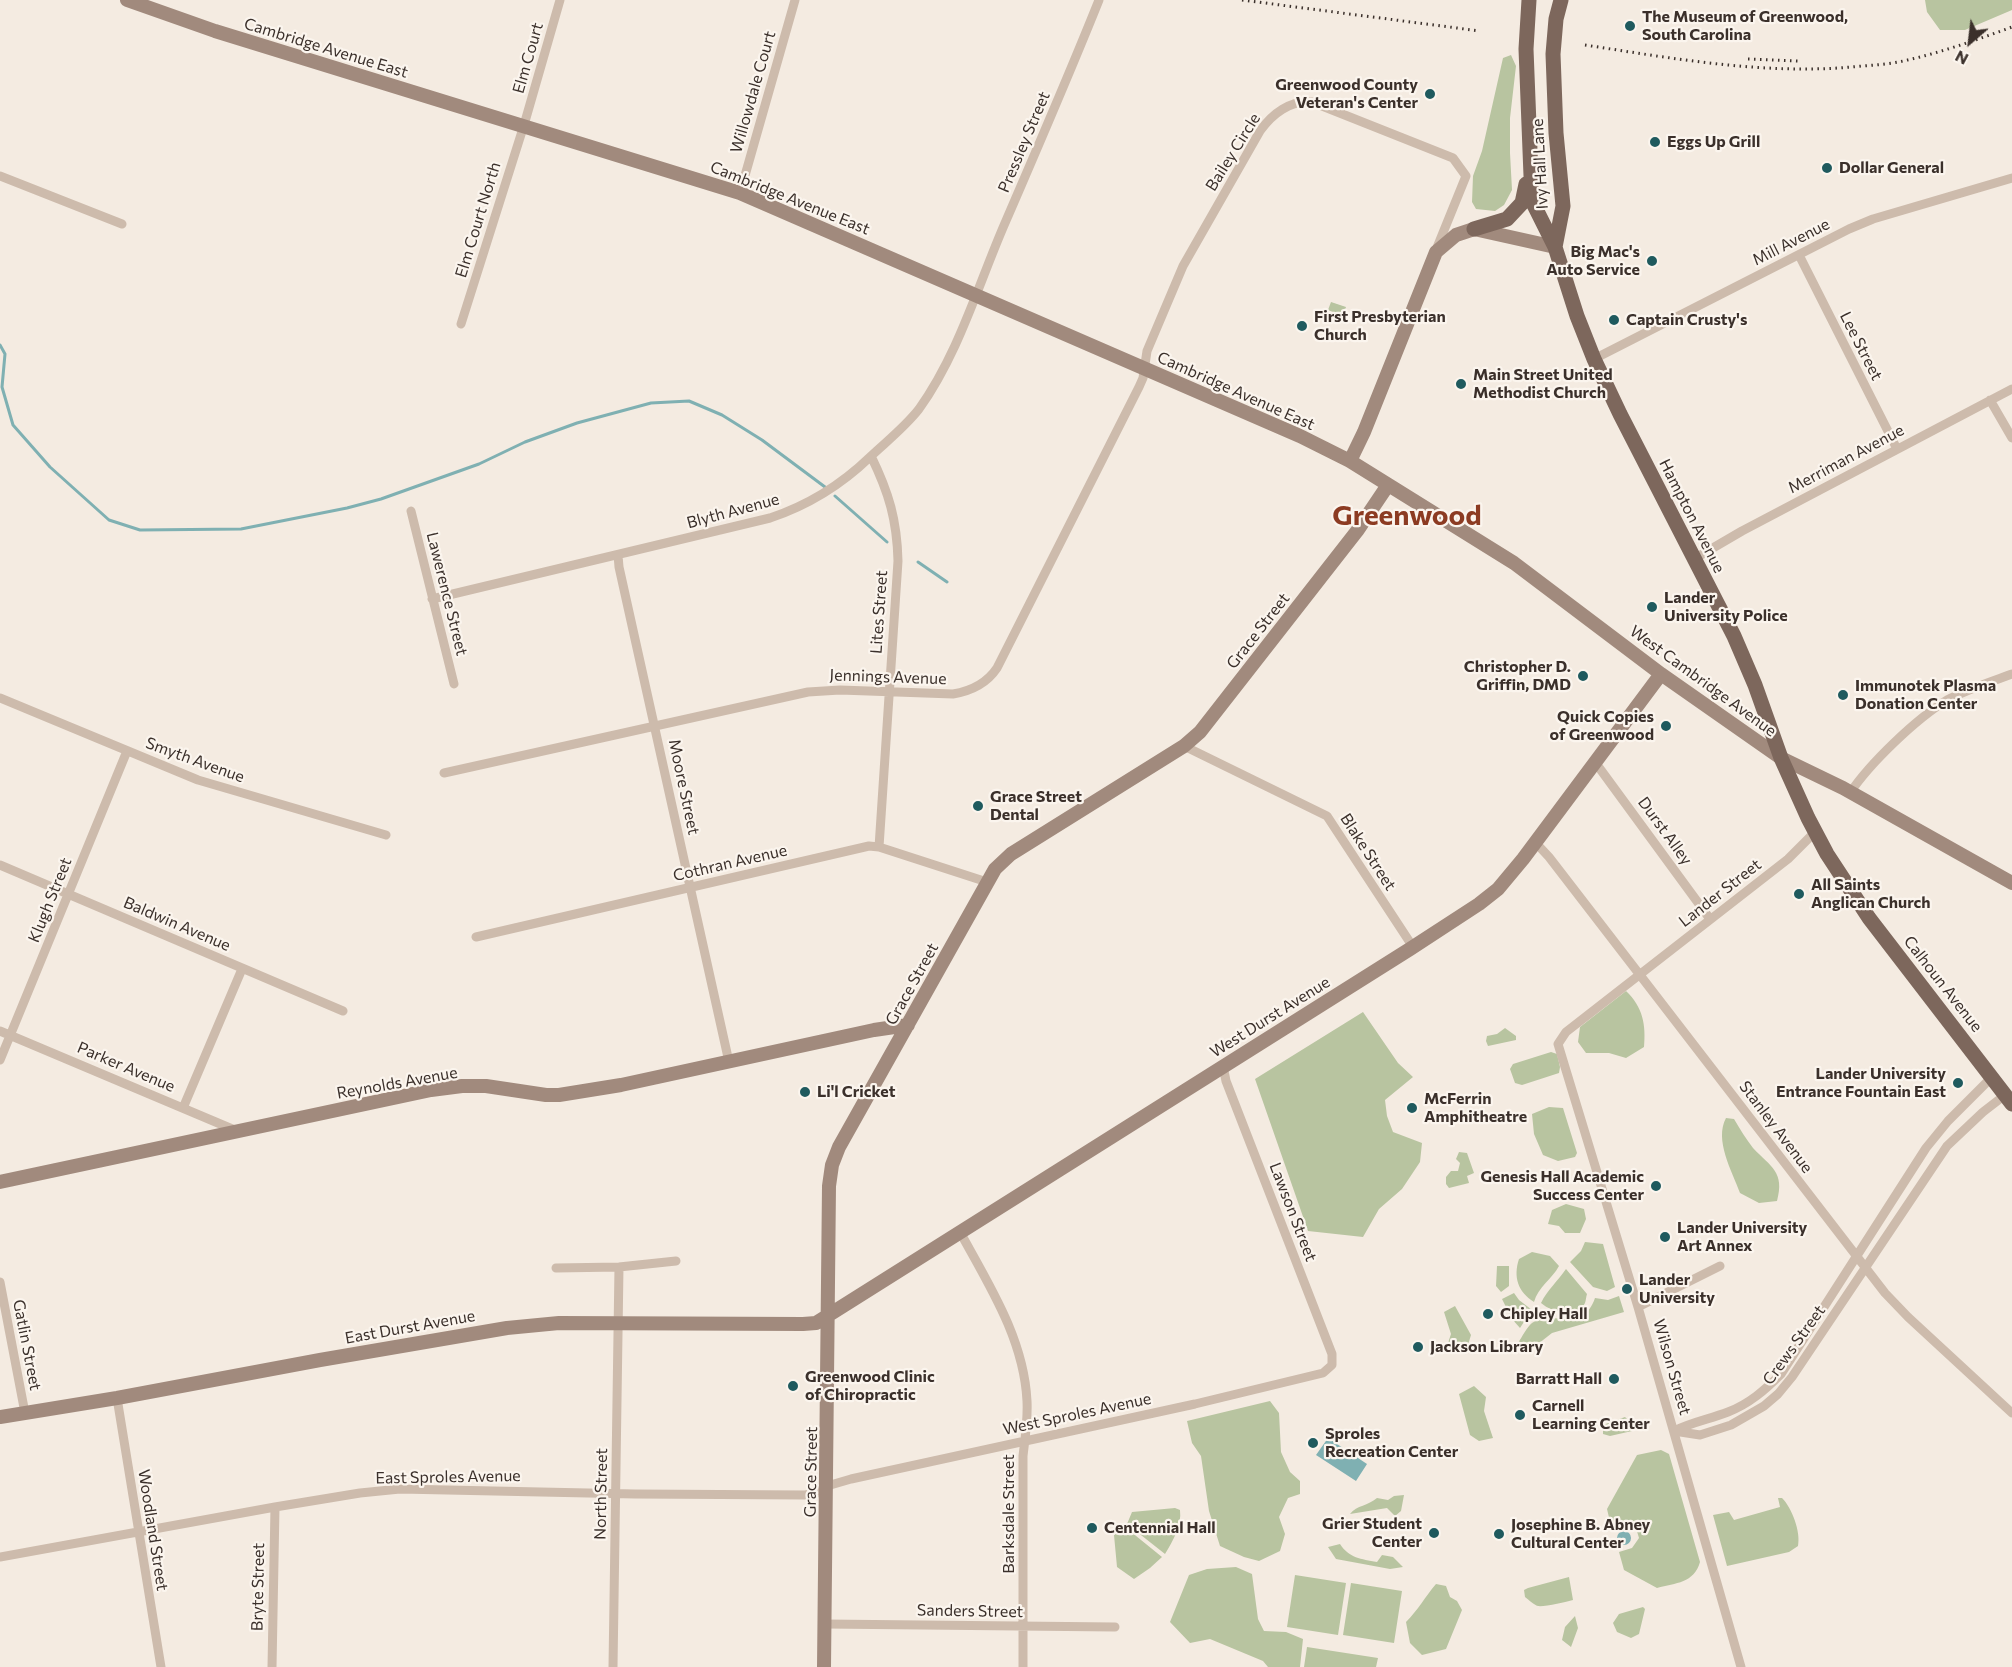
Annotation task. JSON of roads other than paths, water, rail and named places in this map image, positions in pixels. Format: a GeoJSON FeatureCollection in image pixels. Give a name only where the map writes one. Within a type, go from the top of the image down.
{"type":"FeatureCollection","features":[{"type":"Feature","properties":{"kind":"main road","name":"Ivy Hall Lane"},"geometry":{"type":"LineString","coordinates":[[1555,247],[1563,206],[1556,133],[1553,54],[1556,19],[1561,0]]}},
{"type":"Feature","properties":{"kind":"main road","name":"Ivy Hall Lane"},"geometry":{"type":"LineString","coordinates":[[1529,7],[1526,49],[1532,201],[1555,247]]}},
{"type":"Feature","properties":{"kind":"main road"},"geometry":{"type":"LineString","coordinates":[[1474,229],[1507,219],[1522,203],[1531,163]]}},
{"type":"Feature","properties":{"kind":"main road","name":"Hampton Avenue"},"geometry":{"type":"LineString","coordinates":[[1555,247],[1577,316],[1594,359],[1734,636],[1755,685],[1781,758]]}},
{"type":"Feature","properties":{"kind":"main road","name":"Calhoun Avenue"},"geometry":{"type":"LineString","coordinates":[[1781,758],[1815,832],[1839,873],[1869,918],[2009,1100]]}},
{"type":"Feature","properties":{"kind":"street","name":"Cambridge Avenue East"},"geometry":{"type":"LineString","coordinates":[[128,0],[225,34],[740,193],[1300,436],[1350,461],[1388,485]]}},
{"type":"Feature","properties":{"kind":"street","name":"Elm Court"},"geometry":{"type":"LineString","coordinates":[[524,125],[560,0]]}},
{"type":"Feature","properties":{"kind":"street","name":"Willowdale Court"},"geometry":{"type":"LineString","coordinates":[[740,193],[795,0]]}},
{"type":"Feature","properties":{"kind":"street","name":"Pressley Street"},"geometry":{"type":"LineString","coordinates":[[976,295],[1098,0]]}},
{"type":"Feature","properties":{"kind":"street","name":"Bailey Circle"},"geometry":{"type":"LineString","coordinates":[[1144,368],[1146,351],[1183,266],[1260,132],[1278,111],[1298,103],[1312,102],[1453,158],[1466,176],[1436,252]]}},
{"type":"Feature","properties":{"kind":"street","name":"Elm Court North"},"geometry":{"type":"LineString","coordinates":[[461,324],[524,125]]}},
{"type":"Feature","properties":{"kind":"street"},"geometry":{"type":"LineString","coordinates":[[0,176],[122,224]]}},
{"type":"Feature","properties":{"kind":"street","name":"Mill Avenue"},"geometry":{"type":"LineString","coordinates":[[1594,359],[1873,219],[2012,178]]}},
{"type":"Feature","properties":{"kind":"street"},"geometry":{"type":"LineString","coordinates":[[1350,461],[1364,432],[1436,252],[1456,235],[1474,229],[1555,247]]}},
{"type":"Feature","properties":{"kind":"street","name":"Lee Street"},"geometry":{"type":"LineString","coordinates":[[1799,255],[1897,449]]}},
{"type":"Feature","properties":{"kind":"street","name":"Blyth Avenue"},"geometry":{"type":"LineString","coordinates":[[432,599],[786,513],[832,489],[907,423],[928,396],[970,314],[976,295]]}},
{"type":"Feature","properties":{"kind":"street","name":"Jennings Avenue"},"geometry":{"type":"LineString","coordinates":[[444,774],[808,692],[840,690],[958,693],[979,686],[994,672],[1139,387],[1144,368]]}},
{"type":"Feature","properties":{"kind":"street","name":"Merriman Avenue"},"geometry":{"type":"LineString","coordinates":[[1694,560],[1742,531],[2012,389]]}},
{"type":"Feature","properties":{"kind":"street"},"geometry":{"type":"LineString","coordinates":[[1990,400],[2012,438]]}},
{"type":"Feature","properties":{"kind":"street","name":"Lites Street"},"geometry":{"type":"LineString","coordinates":[[871,456],[889,495],[897,536],[898,561],[879,847]]}},
{"type":"Feature","properties":{"kind":"street","name":"West Cambridge Avenue"},"geometry":{"type":"LineString","coordinates":[[1388,485],[1530,575],[1661,674],[1781,758],[1850,792],[2012,883]]}},
{"type":"Feature","properties":{"kind":"street","name":"Grace Street"},"geometry":{"type":"LineString","coordinates":[[824,1667],[830,1185],[832,1165],[839,1147],[995,869],[1011,854],[1185,747],[1200,732],[1357,531],[1388,485]]}},
{"type":"Feature","properties":{"kind":"street","name":"Lawerence Street"},"geometry":{"type":"LineString","coordinates":[[411,511],[454,684]]}},
{"type":"Feature","properties":{"kind":"street","name":"Moore Street"},"geometry":{"type":"LineString","coordinates":[[618,555],[729,1062]]}},
{"type":"Feature","properties":{"kind":"street","name":"West Durst Avenue"},"geometry":{"type":"LineString","coordinates":[[829,1316],[1492,894],[1508,878],[1661,674]]}},
{"type":"Feature","properties":{"kind":"street"},"geometry":{"type":"LineString","coordinates":[[1850,792],[1904,734],[1926,715],[1960,694],[2012,674]]}},
{"type":"Feature","properties":{"kind":"street","name":"Smyth Avenue"},"geometry":{"type":"LineString","coordinates":[[0,698],[198,780],[386,835]]}},
{"type":"Feature","properties":{"kind":"street","name":"Blake Street"},"geometry":{"type":"LineString","coordinates":[[1185,747],[1327,816],[1413,946]]}},
{"type":"Feature","properties":{"kind":"street","name":"Klugh Street"},"geometry":{"type":"LineString","coordinates":[[0,1060],[127,751]]}},
{"type":"Feature","properties":{"kind":"street","name":"Durst Alley"},"geometry":{"type":"LineString","coordinates":[[1595,762],[1710,919]]}},
{"type":"Feature","properties":{"kind":"street","name":"Lander Street"},"geometry":{"type":"LineString","coordinates":[[1640,974],[1788,859],[1815,832]]}},
{"type":"Feature","properties":{"kind":"street","name":"Stanley Avenue"},"geometry":{"type":"LineString","coordinates":[[1535,842],[1640,974],[1866,1268],[1908,1317],[2012,1413]]}},
{"type":"Feature","properties":{"kind":"street","name":"Cothran Avenue"},"geometry":{"type":"LineString","coordinates":[[477,937],[869,846],[879,847],[987,882]]}},
{"type":"Feature","properties":{"kind":"street","name":"Baldwin Avenue"},"geometry":{"type":"LineString","coordinates":[[0,865],[343,1011]]}},
{"type":"Feature","properties":{"kind":"street"},"geometry":{"type":"LineString","coordinates":[[183,1108],[242,969]]}},
{"type":"Feature","properties":{"kind":"street","name":"Wilson Street"},"geometry":{"type":"LineString","coordinates":[[1640,974],[1566,1032],[1558,1044],[1638,1307],[1741,1667]]}},
{"type":"Feature","properties":{"kind":"street","name":"Reynolds Avenue"},"geometry":{"type":"LineString","coordinates":[[0,1182],[445,1088],[486,1086],[559,1095],[621,1085],[874,1030],[908,1026]]}},
{"type":"Feature","properties":{"kind":"street","name":"Parker Avenue"},"geometry":{"type":"LineString","coordinates":[[0,1031],[240,1132]]}},
{"type":"Feature","properties":{"kind":"street","name":"Lawson Street"},"geometry":{"type":"LineString","coordinates":[[1223,1066],[1226,1081],[1332,1354],[1331,1368]]}},
{"type":"Feature","properties":{"kind":"street","name":"Crews Street"},"geometry":{"type":"LineString","coordinates":[[1674,1431],[1692,1422],[1728,1412],[1755,1399],[1781,1374],[1926,1149],[1948,1121],[1992,1077]]}},
{"type":"Feature","properties":{"kind":"street","name":"Crews Street"},"geometry":{"type":"LineString","coordinates":[[1674,1431],[1700,1436],[1731,1425],[1778,1395],[1947,1146],[1983,1112],[2009,1100]]}},
{"type":"Feature","properties":{"kind":"street","name":"Barksdale Street"},"geometry":{"type":"LineString","coordinates":[[960,1232],[1012,1334],[1026,1392],[1027,1423],[1023,1456],[1023,1667]]}},
{"type":"Feature","properties":{"kind":"street"},"geometry":{"type":"LineString","coordinates":[[556,1268],[619,1267],[676,1261]]}},
{"type":"Feature","properties":{"kind":"street"},"geometry":{"type":"LineString","coordinates":[[1638,1307],[1720,1266]]}},
{"type":"Feature","properties":{"kind":"street","name":"North Street"},"geometry":{"type":"LineString","coordinates":[[613,1667],[620,1322],[619,1267]]}},
{"type":"Feature","properties":{"kind":"street","name":"Gatlin Street"},"geometry":{"type":"LineString","coordinates":[[0,1282],[25,1413]]}},
{"type":"Feature","properties":{"kind":"street","name":"East Durst Avenue"},"geometry":{"type":"LineString","coordinates":[[0,1417],[498,1329],[559,1323],[620,1322],[803,1324],[816,1323],[829,1316]]}},
{"type":"Feature","properties":{"kind":"street","name":"West Sproles Avenue"},"geometry":{"type":"LineString","coordinates":[[827,1486],[1025,1440],[1195,1404],[1323,1373],[1331,1368]]}},
{"type":"Feature","properties":{"kind":"street","name":"Woodland Street"},"geometry":{"type":"LineString","coordinates":[[117,1398],[161,1667]]}},
{"type":"Feature","properties":{"kind":"street","name":"East Sproles Avenue"},"geometry":{"type":"LineString","coordinates":[[0,1557],[360,1493],[410,1489],[805,1495],[817,1493],[827,1486]]}},
{"type":"Feature","properties":{"kind":"street","name":"Bryte Street"},"geometry":{"type":"LineString","coordinates":[[272,1667],[275,1507]]}},
{"type":"Feature","properties":{"kind":"street","name":"Sanders Street"},"geometry":{"type":"LineString","coordinates":[[825,1624],[1115,1627]]}},
{"type":"Feature","properties":{"kind":"water"},"geometry":{"type":"Polygon","coordinates":[[[1328,1438],[1367,1464],[1356,1481],[1316,1455],[1328,1438]]]}},
{"type":"Feature","properties":{"kind":"water"},"geometry":{"type":"Polygon","coordinates":[[[1621,1531],[1627,1531],[1631,1538],[1627,1545],[1621,1545],[1617,1541],[1617,1535],[1621,1531]]]}},
{"type":"Feature","properties":{"kind":"waterway"},"geometry":{"type":"LineString","coordinates":[[0,345],[5,354],[2,387],[13,425],[50,467],[109,520],[140,530],[241,529],[347,508],[381,499],[479,464],[525,442],[577,423],[651,403],[689,401],[722,415],[762,440],[825,487]]}},
{"type":"Feature","properties":{"kind":"waterway"},"geometry":{"type":"LineString","coordinates":[[835,496],[887,542]]}},
{"type":"Feature","properties":{"kind":"waterway"},"geometry":{"type":"LineString","coordinates":[[918,562],[947,582]]}},
{"type":"Feature","properties":{"kind":"railway"},"geometry":{"type":"LineString","coordinates":[[1242,0],[1480,31]]}},
{"type":"Feature","properties":{"kind":"railway"},"geometry":{"type":"LineString","coordinates":[[1585,45],[1723,64],[1827,69],[1903,61],[2012,27]]}},
{"type":"Feature","properties":{"kind":"railway"},"geometry":{"type":"LineString","coordinates":[[1748,59],[1799,61]]}},
{"type":"Feature","properties":{"kind":"place","name":"The Museum of Greenwood, South Carolina"},"geometry":{"type":"Point","coordinates":[1630,26]}},
{"type":"Feature","properties":{"kind":"place","name":"Greenwood County Veteran's Center"},"geometry":{"type":"Point","coordinates":[1430,94]}},
{"type":"Feature","properties":{"kind":"place","name":"Eggs Up Grill"},"geometry":{"type":"Point","coordinates":[1655,142]}},
{"type":"Feature","properties":{"kind":"place","name":"Dollar General"},"geometry":{"type":"Point","coordinates":[1827,168]}},
{"type":"Feature","properties":{"kind":"place","name":"Big Mac's Auto Service"},"geometry":{"type":"Point","coordinates":[1652,261]}},
{"type":"Feature","properties":{"kind":"place","name":"Captain Crusty's"},"geometry":{"type":"Point","coordinates":[1614,320]}},
{"type":"Feature","properties":{"kind":"place","name":"First Presbyterian Church"},"geometry":{"type":"Point","coordinates":[1302,326]}},
{"type":"Feature","properties":{"kind":"place","name":"Main Street United Methodist Church"},"geometry":{"type":"Point","coordinates":[1461,384]}},
{"type":"Feature","properties":{"kind":"place","name":"Lander University Police"},"geometry":{"type":"Point","coordinates":[1652,607]}},
{"type":"Feature","properties":{"kind":"place","name":"Christopher D. Griffin, DMD"},"geometry":{"type":"Point","coordinates":[1583,676]}},
{"type":"Feature","properties":{"kind":"place","name":"Immunotek Plasma Donation Center"},"geometry":{"type":"Point","coordinates":[1843,695]}},
{"type":"Feature","properties":{"kind":"place","name":"Quick Copies of Greenwood"},"geometry":{"type":"Point","coordinates":[1666,726]}},
{"type":"Feature","properties":{"kind":"place","name":"Grace Street Dental"},"geometry":{"type":"Point","coordinates":[978,806]}},
{"type":"Feature","properties":{"kind":"place","name":"All Saints Anglican Church"},"geometry":{"type":"Point","coordinates":[1799,894]}},
{"type":"Feature","properties":{"kind":"place","name":"Lander University Entrance Fountain East"},"geometry":{"type":"Point","coordinates":[1958,1083]}},
{"type":"Feature","properties":{"kind":"place","name":"Li'l Cricket"},"geometry":{"type":"Point","coordinates":[805,1092]}},
{"type":"Feature","properties":{"kind":"place","name":"McFerrin Amphitheatre"},"geometry":{"type":"Point","coordinates":[1412,1108]}},
{"type":"Feature","properties":{"kind":"place","name":"Genesis Hall Academic Success Center"},"geometry":{"type":"Point","coordinates":[1656,1186]}},
{"type":"Feature","properties":{"kind":"place","name":"Lander University Art Annex"},"geometry":{"type":"Point","coordinates":[1665,1237]}},
{"type":"Feature","properties":{"kind":"place","name":"Lander University"},"geometry":{"type":"Point","coordinates":[1627,1289]}},
{"type":"Feature","properties":{"kind":"place","name":"Chipley Hall"},"geometry":{"type":"Point","coordinates":[1488,1314]}},
{"type":"Feature","properties":{"kind":"place","name":"Jackson Library"},"geometry":{"type":"Point","coordinates":[1418,1347]}},
{"type":"Feature","properties":{"kind":"place","name":"Barratt Hall"},"geometry":{"type":"Point","coordinates":[1614,1379]}},
{"type":"Feature","properties":{"kind":"place","name":"Greenwood Clinic of Chiropractic"},"geometry":{"type":"Point","coordinates":[793,1386]}},
{"type":"Feature","properties":{"kind":"place","name":"Carnell Learning Center"},"geometry":{"type":"Point","coordinates":[1520,1415]}},
{"type":"Feature","properties":{"kind":"place","name":"Sproles Recreation Center"},"geometry":{"type":"Point","coordinates":[1313,1443]}},
{"type":"Feature","properties":{"kind":"place","name":"Centennial Hall"},"geometry":{"type":"Point","coordinates":[1092,1528]}},
{"type":"Feature","properties":{"kind":"place","name":"Grier Student Center"},"geometry":{"type":"Point","coordinates":[1434,1533]}},
{"type":"Feature","properties":{"kind":"place","name":"Josephine B. Abney Cultural Center"},"geometry":{"type":"Point","coordinates":[1499,1534]}},
{"type":"Feature","properties":{"kind":"district","name":"Greenwood"},"geometry":{"type":"Point","coordinates":[1407,516]}}]}
